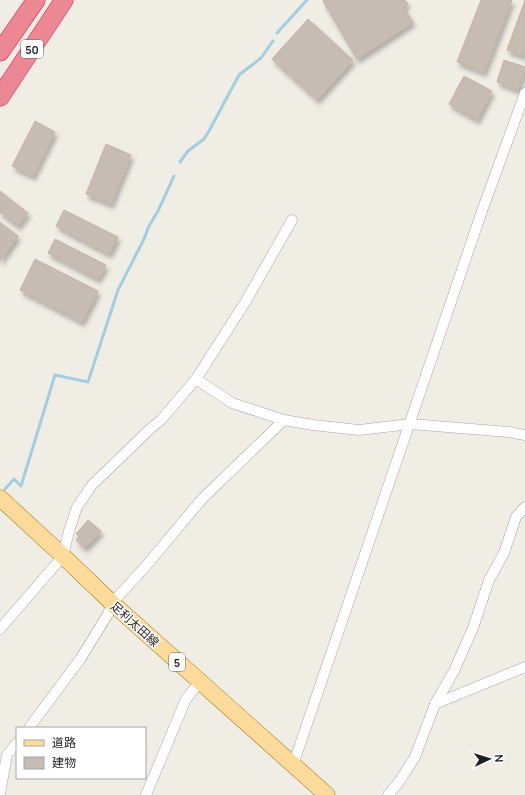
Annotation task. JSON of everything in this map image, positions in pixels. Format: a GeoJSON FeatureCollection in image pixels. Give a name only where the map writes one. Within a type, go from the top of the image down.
{"type":"FeatureCollection","features":[{"type":"Feature","properties":{"kind":"highway"},"geometry":{"type":"LineString","coordinates":[[0,32],[23,0]]}},
{"type":"Feature","properties":{"kind":"highway","name":"50"},"geometry":{"type":"LineString","coordinates":[[0,52],[36,0]]}},
{"type":"Feature","properties":{"kind":"highway","name":"50"},"geometry":{"type":"LineString","coordinates":[[0,76],[52,0]]}},
{"type":"Feature","properties":{"kind":"highway","name":"50"},"geometry":{"type":"LineString","coordinates":[[0,97],[64,0]]}},
{"type":"Feature","properties":{"kind":"main road","name":"足利太田線"},"geometry":{"type":"LineString","coordinates":[[0,498],[64,556],[112,603],[327,795]]}},
{"type":"Feature","properties":{"kind":"street"},"geometry":{"type":"LineString","coordinates":[[293,765],[482,211],[525,93]]}},
{"type":"Feature","properties":{"kind":"street"},"geometry":{"type":"LineString","coordinates":[[0,629],[64,556],[69,531],[77,507],[92,485],[150,429],[162,420],[196,379],[246,302],[292,220]]}},
{"type":"Feature","properties":{"kind":"street"},"geometry":{"type":"LineString","coordinates":[[196,379],[232,403],[284,420],[313,425],[358,430],[410,424],[509,432],[525,435]]}},
{"type":"Feature","properties":{"kind":"street"},"geometry":{"type":"LineString","coordinates":[[30,727],[81,658],[108,614],[112,603],[146,566],[202,499],[284,420]]}},
{"type":"Feature","properties":{"kind":"street"},"geometry":{"type":"LineString","coordinates":[[388,795],[399,782],[415,756],[435,704],[454,671],[472,628],[489,580],[504,553],[516,517],[525,507]]}},
{"type":"Feature","properties":{"kind":"street"},"geometry":{"type":"LineString","coordinates":[[435,704],[525,667]]}},
{"type":"Feature","properties":{"kind":"street"},"geometry":{"type":"LineString","coordinates":[[146,795],[186,699],[200,682]]}},
{"type":"Feature","properties":{"kind":"street"},"geometry":{"type":"LineString","coordinates":[[0,793],[7,755],[16,744]]}},
{"type":"Feature","properties":{"kind":"building"},"geometry":{"type":"Polygon","coordinates":[[[405,0],[408,4],[403,7],[413,22],[357,59],[323,1],[405,0]]]}},
{"type":"Feature","properties":{"kind":"building"},"geometry":{"type":"Polygon","coordinates":[[[481,0],[512,0],[484,72],[457,62],[481,0]]]}},
{"type":"Feature","properties":{"kind":"building"},"geometry":{"type":"Polygon","coordinates":[[[525,0],[525,56],[507,50],[525,0]]]}},
{"type":"Feature","properties":{"kind":"building"},"geometry":{"type":"Polygon","coordinates":[[[308,19],[353,60],[317,100],[272,59],[308,19]]]}},
{"type":"Feature","properties":{"kind":"building"},"geometry":{"type":"Polygon","coordinates":[[[504,60],[525,67],[518,90],[497,82],[504,60]]]}},
{"type":"Feature","properties":{"kind":"building"},"geometry":{"type":"Polygon","coordinates":[[[464,76],[492,91],[477,120],[449,104],[464,76]]]}},
{"type":"Feature","properties":{"kind":"building"},"geometry":{"type":"Polygon","coordinates":[[[35,121],[55,132],[33,176],[12,166],[35,121]]]}},
{"type":"Feature","properties":{"kind":"building"},"geometry":{"type":"Polygon","coordinates":[[[106,144],[131,155],[111,204],[86,194],[106,144]]]}},
{"type":"Feature","properties":{"kind":"building"},"geometry":{"type":"Polygon","coordinates":[[[0,191],[28,213],[18,226],[0,212],[0,191]]]}},
{"type":"Feature","properties":{"kind":"building"},"geometry":{"type":"Polygon","coordinates":[[[64,210],[118,237],[109,254],[56,226],[64,210]]]}},
{"type":"Feature","properties":{"kind":"building"},"geometry":{"type":"Polygon","coordinates":[[[0,222],[18,236],[0,261],[0,222]]]}},
{"type":"Feature","properties":{"kind":"building"},"geometry":{"type":"Polygon","coordinates":[[[55,239],[106,265],[98,279],[48,253],[55,239]]]}},
{"type":"Feature","properties":{"kind":"building"},"geometry":{"type":"Polygon","coordinates":[[[35,259],[98,291],[82,322],[20,290],[35,259]]]}},
{"type":"Feature","properties":{"kind":"building"},"geometry":{"type":"Polygon","coordinates":[[[88,520],[101,531],[85,548],[76,540],[79,536],[76,534],[88,520]]]}},
{"type":"Feature","properties":{"kind":"waterway"},"geometry":{"type":"LineString","coordinates":[[277,33],[307,0]]}},
{"type":"Feature","properties":{"kind":"waterway"},"geometry":{"type":"LineString","coordinates":[[180,162],[188,151],[204,139],[239,75],[261,58],[273,41]]}},
{"type":"Feature","properties":{"kind":"waterway"},"geometry":{"type":"LineString","coordinates":[[5,489],[14,479],[21,486],[55,375],[88,382],[118,290],[174,176]]}}]}
